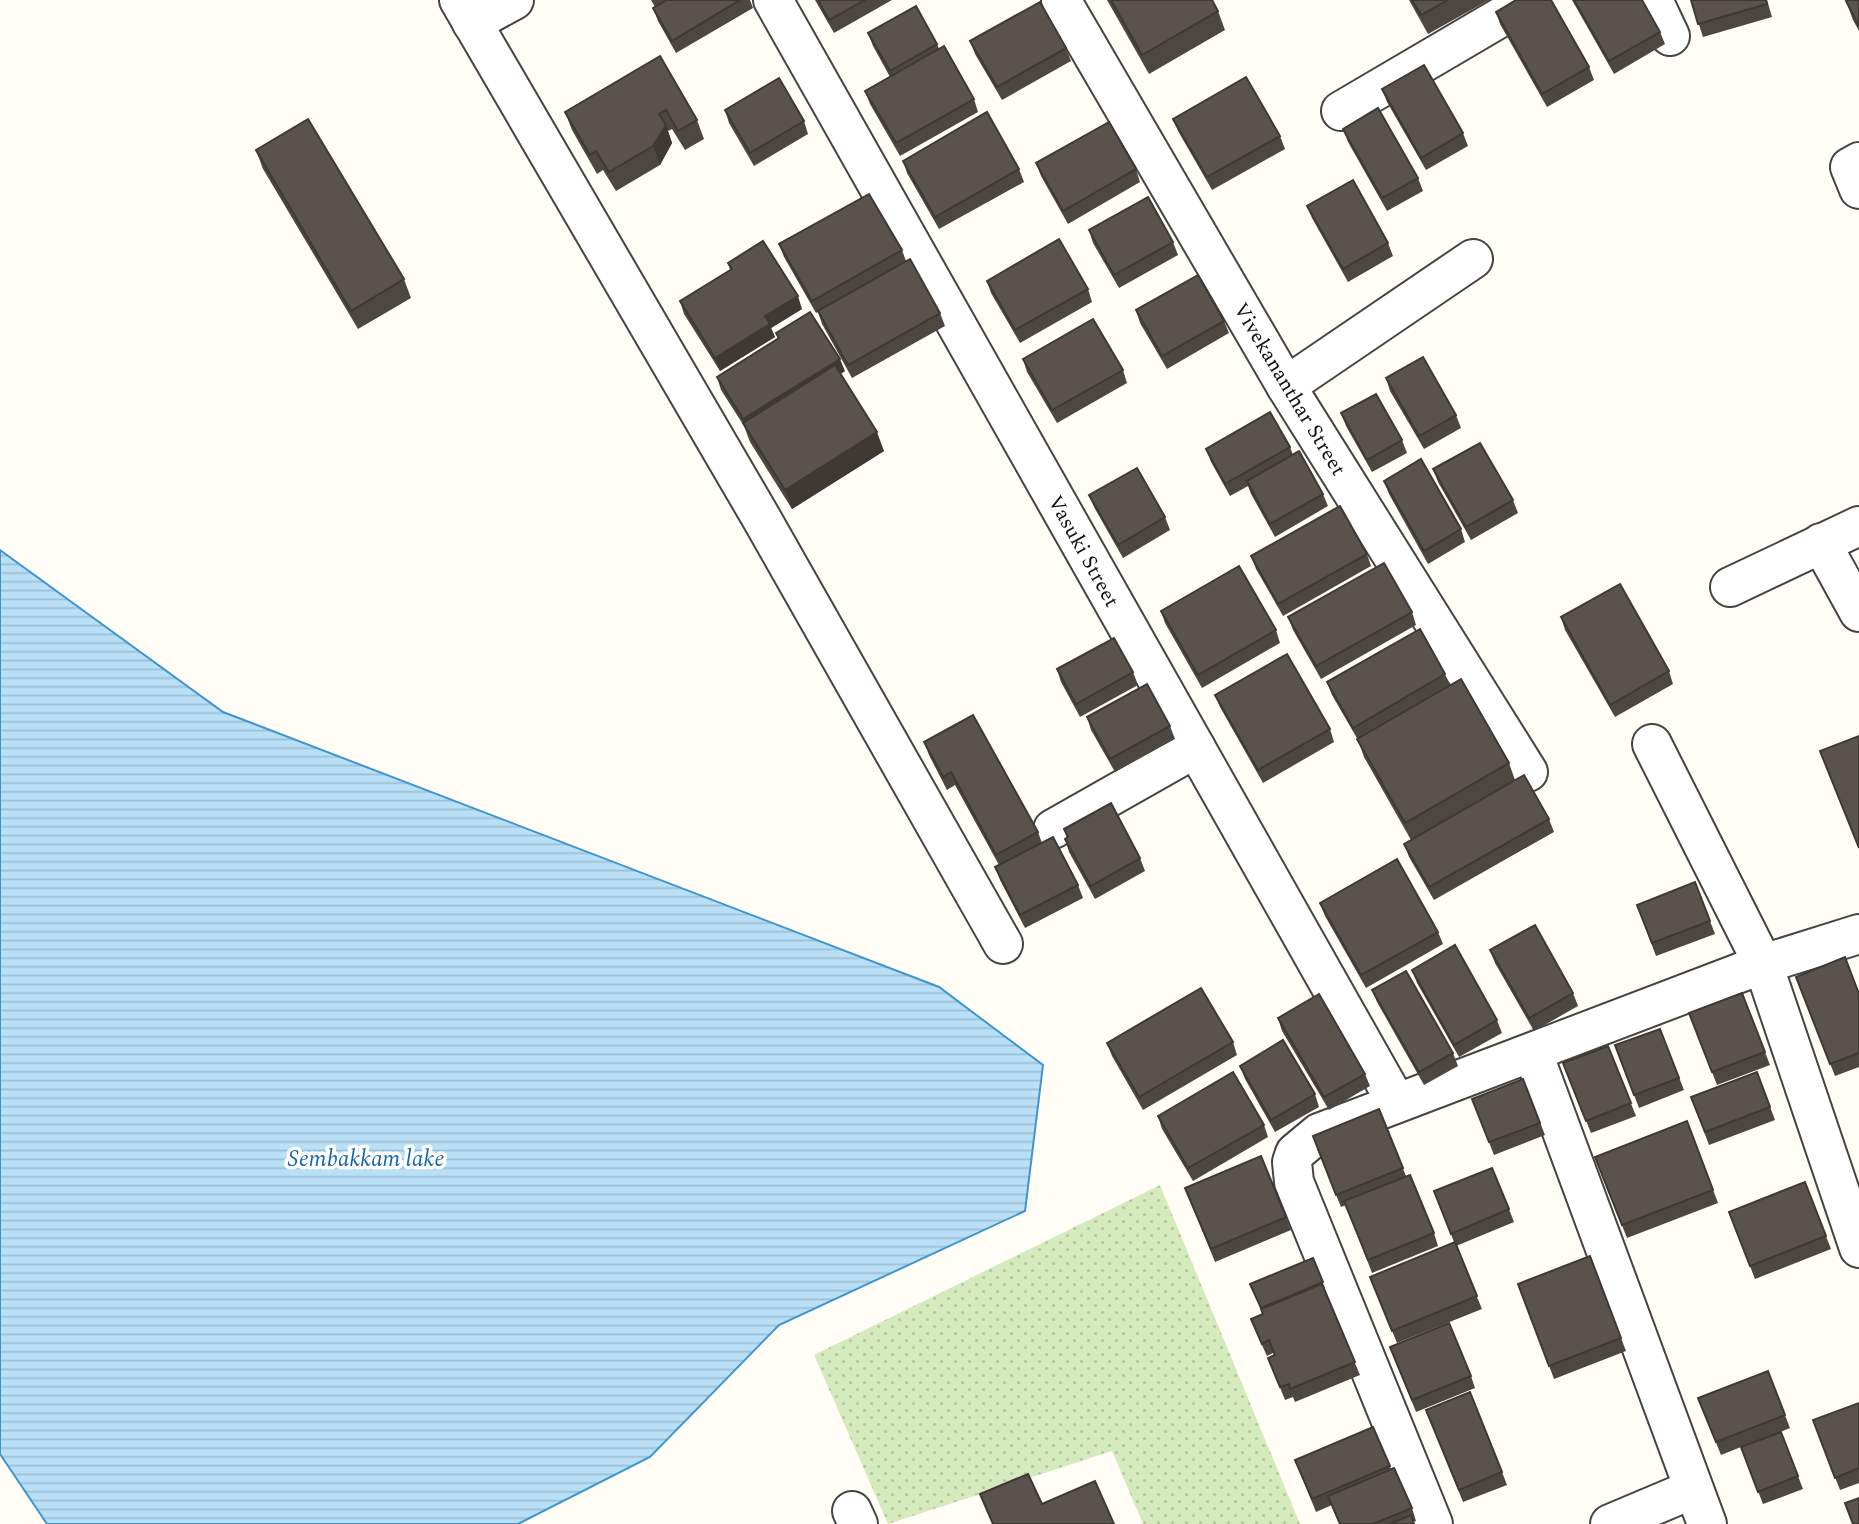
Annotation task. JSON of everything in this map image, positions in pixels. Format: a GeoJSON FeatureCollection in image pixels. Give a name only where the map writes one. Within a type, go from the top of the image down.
{"type":"FeatureCollection","features":[{"type":"Feature","properties":{"kind":"street"},"geometry":{"type":"LineString","coordinates":[[514,0],[465,11],[763,521],[1003,944]]}},
{"type":"Feature","properties":{"kind":"street","name":"Vasuki Street"},"geometry":{"type":"LineString","coordinates":[[773,0],[1396,1102]]}},
{"type":"Feature","properties":{"kind":"street","name":"Vivekananthar Street"},"geometry":{"type":"LineString","coordinates":[[1061,0],[1286,386],[1528,772]]}},
{"type":"Feature","properties":{"kind":"street"},"geometry":{"type":"LineString","coordinates":[[1341,111],[1530,0]]}},
{"type":"Feature","properties":{"kind":"street"},"geometry":{"type":"LineString","coordinates":[[1653,0],[1670,36]]}},
{"type":"Feature","properties":{"kind":"street"},"geometry":{"type":"LineString","coordinates":[[1286,386],[1473,260]]}},
{"type":"Feature","properties":{"kind":"street"},"geometry":{"type":"LineString","coordinates":[[1730,587],[1859,526]]}},
{"type":"Feature","properties":{"kind":"street"},"geometry":{"type":"LineString","coordinates":[[1821,543],[1859,612]]}},
{"type":"Feature","properties":{"kind":"street"},"geometry":{"type":"LineString","coordinates":[[1651,744],[1763,964],[1859,1248]]}},
{"type":"Feature","properties":{"kind":"street"},"geometry":{"type":"LineString","coordinates":[[1053,829],[1196,748]]}},
{"type":"Feature","properties":{"kind":"street"},"geometry":{"type":"LineString","coordinates":[[1433,1524],[1294,1182],[1292,1162],[1295,1153],[1318,1133],[1396,1102],[1533,1053],[1763,964],[1859,934]]}},
{"type":"Feature","properties":{"kind":"street"},"geometry":{"type":"LineString","coordinates":[[1533,1053],[1707,1524]]}},
{"type":"Feature","properties":{"kind":"street"},"geometry":{"type":"LineString","coordinates":[[1610,1524],[1693,1489]]}},
{"type":"Feature","properties":{"kind":"green space"},"geometry":{"type":"Polygon","coordinates":[[[1160,1185],[1300,1524],[1143,1524],[1112,1451],[888,1524],[814,1355],[1160,1185]]]}},
{"type":"Feature","properties":{"kind":"water","name":"Sembakkam lake"},"geometry":{"type":"Polygon","coordinates":[[[0,550],[223,712],[939,987],[1043,1065],[1025,1211],[779,1325],[650,1457],[518,1524],[47,1524],[0,1454],[0,550]]]}},
{"type":"Feature","properties":{"kind":"building"},"geometry":{"type":"Polygon","coordinates":[[[667,0],[740,0],[672,41],[653,8],[667,0]]]}},
{"type":"Feature","properties":{"kind":"building"},"geometry":{"type":"Polygon","coordinates":[[[818,0],[865,0],[829,20],[818,0]]]}},
{"type":"Feature","properties":{"kind":"building"},"geometry":{"type":"Polygon","coordinates":[[[1111,0],[1212,0],[1218,11],[1142,55],[1111,0]]]}},
{"type":"Feature","properties":{"kind":"building"},"geometry":{"type":"Polygon","coordinates":[[[1412,0],[1448,0],[1421,15],[1412,0]]]}},
{"type":"Feature","properties":{"kind":"building"},"geometry":{"type":"Polygon","coordinates":[[[1516,0],[1551,0],[1589,67],[1542,94],[1496,12],[1516,0]]]}},
{"type":"Feature","properties":{"kind":"building"},"geometry":{"type":"Polygon","coordinates":[[[1574,0],[1642,0],[1660,32],[1609,61],[1574,0]]]}},
{"type":"Feature","properties":{"kind":"building"},"geometry":{"type":"Polygon","coordinates":[[[1691,0],[1766,0],[1767,4],[1698,24],[1691,0]]]}},
{"type":"Feature","properties":{"kind":"building"},"geometry":{"type":"Polygon","coordinates":[[[1859,0],[1859,26],[1846,1],[1859,0]]]}},
{"type":"Feature","properties":{"kind":"building"},"geometry":{"type":"Polygon","coordinates":[[[1040,2],[1066,48],[997,87],[970,41],[1040,2]]]}},
{"type":"Feature","properties":{"kind":"building"},"geometry":{"type":"Polygon","coordinates":[[[916,6],[937,44],[890,71],[868,33],[916,6]]]}},
{"type":"Feature","properties":{"kind":"building"},"geometry":{"type":"Polygon","coordinates":[[[944,46],[974,99],[896,143],[865,91],[944,46]]]}},
{"type":"Feature","properties":{"kind":"building"},"geometry":{"type":"Polygon","coordinates":[[[660,56],[697,120],[678,131],[666,110],[659,114],[666,125],[653,146],[609,172],[596,151],[590,155],[565,112],[660,56]]]}},
{"type":"Feature","properties":{"kind":"building"},"geometry":{"type":"Polygon","coordinates":[[[1424,65],[1463,133],[1421,158],[1382,89],[1424,65]]]}},
{"type":"Feature","properties":{"kind":"building"},"geometry":{"type":"Polygon","coordinates":[[[1246,77],[1280,136],[1207,177],[1173,119],[1246,77]]]}},
{"type":"Feature","properties":{"kind":"building"},"geometry":{"type":"Polygon","coordinates":[[[779,78],[804,121],[750,153],[725,110],[779,78]]]}},
{"type":"Feature","properties":{"kind":"building"},"geometry":{"type":"Polygon","coordinates":[[[1378,108],[1418,178],[1382,198],[1343,129],[1378,108]]]}},
{"type":"Feature","properties":{"kind":"building"},"geometry":{"type":"Polygon","coordinates":[[[987,112],[1019,169],[935,217],[903,161],[987,112]]]}},
{"type":"Feature","properties":{"kind":"building"},"geometry":{"type":"Polygon","coordinates":[[[308,119],[404,279],[351,311],[256,150],[308,119]]]}},
{"type":"Feature","properties":{"kind":"building"},"geometry":{"type":"Polygon","coordinates":[[[1109,122],[1136,169],[1063,211],[1036,163],[1109,122]]]}},
{"type":"Feature","properties":{"kind":"building"},"geometry":{"type":"Polygon","coordinates":[[[1353,180],[1388,243],[1343,269],[1307,206],[1353,180]]]}},
{"type":"Feature","properties":{"kind":"building"},"geometry":{"type":"Polygon","coordinates":[[[869,194],[902,250],[812,301],[779,244],[869,194]]]}},
{"type":"Feature","properties":{"kind":"building"},"geometry":{"type":"Polygon","coordinates":[[[1148,197],[1173,242],[1114,275],[1089,230],[1148,197]]]}},
{"type":"Feature","properties":{"kind":"building"},"geometry":{"type":"Polygon","coordinates":[[[1059,239],[1088,289],[1015,330],[987,281],[1059,239]]]}},
{"type":"Feature","properties":{"kind":"building"},"geometry":{"type":"Polygon","coordinates":[[[763,241],[798,296],[765,316],[770,324],[715,358],[680,301],[732,269],[728,263],[763,241]]]}},
{"type":"Feature","properties":{"kind":"building"},"geometry":{"type":"Polygon","coordinates":[[[910,259],[940,313],[848,365],[818,311],[910,259]]]}},
{"type":"Feature","properties":{"kind":"building"},"geometry":{"type":"Polygon","coordinates":[[[1198,275],[1224,321],[1162,356],[1136,310],[1198,275]]]}},
{"type":"Feature","properties":{"kind":"building"},"geometry":{"type":"Polygon","coordinates":[[[810,312],[840,359],[743,419],[717,377],[779,338],[776,333],[810,312]]]}},
{"type":"Feature","properties":{"kind":"building"},"geometry":{"type":"Polygon","coordinates":[[[1093,319],[1123,370],[1052,410],[1023,359],[1093,319]]]}},
{"type":"Feature","properties":{"kind":"building"},"geometry":{"type":"Polygon","coordinates":[[[1423,357],[1456,415],[1419,436],[1386,378],[1423,357]]]}},
{"type":"Feature","properties":{"kind":"building"},"geometry":{"type":"Polygon","coordinates":[[[835,365],[877,432],[785,490],[743,423],[835,365]]]}},
{"type":"Feature","properties":{"kind":"building"},"geometry":{"type":"Polygon","coordinates":[[[1376,394],[1402,440],[1367,460],[1341,413],[1376,394]]]}},
{"type":"Feature","properties":{"kind":"building"},"geometry":{"type":"Polygon","coordinates":[[[1270,412],[1290,447],[1225,484],[1206,449],[1270,412]]]}},
{"type":"Feature","properties":{"kind":"building"},"geometry":{"type":"Polygon","coordinates":[[[1480,443],[1513,500],[1466,527],[1433,469],[1480,443]]]}},
{"type":"Feature","properties":{"kind":"building"},"geometry":{"type":"Polygon","coordinates":[[[1299,451],[1323,494],[1270,524],[1247,481],[1299,451]]]}},
{"type":"Feature","properties":{"kind":"building"},"geometry":{"type":"Polygon","coordinates":[[[1421,459],[1461,529],[1424,551],[1384,481],[1421,459]]]}},
{"type":"Feature","properties":{"kind":"building"},"geometry":{"type":"Polygon","coordinates":[[[1137,468],[1165,517],[1118,545],[1089,495],[1137,468]]]}},
{"type":"Feature","properties":{"kind":"building"},"geometry":{"type":"Polygon","coordinates":[[[1340,506],[1367,554],[1278,604],[1251,556],[1340,506]]]}},
{"type":"Feature","properties":{"kind":"building"},"geometry":{"type":"Polygon","coordinates":[[[1384,563],[1412,612],[1316,666],[1288,617],[1384,563]]]}},
{"type":"Feature","properties":{"kind":"building"},"geometry":{"type":"Polygon","coordinates":[[[1239,566],[1276,630],[1198,675],[1161,611],[1239,566]]]}},
{"type":"Feature","properties":{"kind":"building"},"geometry":{"type":"Polygon","coordinates":[[[1620,584],[1669,671],[1610,705],[1561,617],[1620,584]]]}},
{"type":"Feature","properties":{"kind":"building"},"geometry":{"type":"Polygon","coordinates":[[[1420,629],[1445,674],[1353,728],[1327,682],[1420,629]]]}},
{"type":"Feature","properties":{"kind":"building"},"geometry":{"type":"Polygon","coordinates":[[[1114,638],[1133,672],[1076,704],[1057,669],[1114,638]]]}},
{"type":"Feature","properties":{"kind":"building"},"geometry":{"type":"Polygon","coordinates":[[[1287,654],[1330,729],[1258,770],[1215,695],[1287,654]]]}},
{"type":"Feature","properties":{"kind":"building"},"geometry":{"type":"Polygon","coordinates":[[[1461,679],[1509,763],[1405,823],[1357,739],[1461,679]]]}},
{"type":"Feature","properties":{"kind":"building"},"geometry":{"type":"Polygon","coordinates":[[[1147,684],[1170,726],[1110,759],[1087,717],[1147,684]]]}},
{"type":"Feature","properties":{"kind":"building"},"geometry":{"type":"Polygon","coordinates":[[[973,715],[1038,832],[996,855],[951,772],[943,777],[924,742],[973,715]]]}},
{"type":"Feature","properties":{"kind":"building"},"geometry":{"type":"Polygon","coordinates":[[[1859,736],[1859,848],[1820,751],[1859,736]]]}},
{"type":"Feature","properties":{"kind":"building"},"geometry":{"type":"Polygon","coordinates":[[[1524,775],[1549,819],[1429,887],[1404,844],[1524,775]]]}},
{"type":"Feature","properties":{"kind":"building"},"geometry":{"type":"Polygon","coordinates":[[[1111,803],[1140,858],[1091,886],[1065,839],[1068,837],[1064,829],[1111,803]]]}},
{"type":"Feature","properties":{"kind":"building"},"geometry":{"type":"Polygon","coordinates":[[[1053,837],[1078,885],[1020,915],[995,867],[1053,837]]]}},
{"type":"Feature","properties":{"kind":"building"},"geometry":{"type":"Polygon","coordinates":[[[1397,859],[1438,932],[1361,975],[1320,903],[1397,859]]]}},
{"type":"Feature","properties":{"kind":"building"},"geometry":{"type":"Polygon","coordinates":[[[1695,882],[1710,921],[1652,943],[1637,905],[1695,882]]]}},
{"type":"Feature","properties":{"kind":"building"},"geometry":{"type":"Polygon","coordinates":[[[1535,925],[1573,993],[1529,1018],[1490,950],[1535,925]]]}},
{"type":"Feature","properties":{"kind":"building"},"geometry":{"type":"Polygon","coordinates":[[[1455,945],[1497,1020],[1454,1045],[1412,970],[1455,945]]]}},
{"type":"Feature","properties":{"kind":"building"},"geometry":{"type":"Polygon","coordinates":[[[1845,957],[1859,994],[1859,1053],[1830,1064],[1796,977],[1845,957]]]}},
{"type":"Feature","properties":{"kind":"building"},"geometry":{"type":"Polygon","coordinates":[[[1406,971],[1453,1053],[1419,1072],[1372,990],[1406,971]]]}},
{"type":"Feature","properties":{"kind":"building"},"geometry":{"type":"Polygon","coordinates":[[[1201,988],[1233,1042],[1139,1097],[1107,1043],[1201,988]]]}},
{"type":"Feature","properties":{"kind":"building"},"geometry":{"type":"Polygon","coordinates":[[[1742,993],[1765,1052],[1712,1072],[1689,1013],[1742,993]]]}},
{"type":"Feature","properties":{"kind":"building"},"geometry":{"type":"Polygon","coordinates":[[[1319,994],[1365,1074],[1324,1097],[1278,1018],[1319,994]]]}},
{"type":"Feature","properties":{"kind":"building"},"geometry":{"type":"Polygon","coordinates":[[[1660,1029],[1679,1078],[1634,1095],[1615,1045],[1660,1029]]]}},
{"type":"Feature","properties":{"kind":"building"},"geometry":{"type":"Polygon","coordinates":[[[1283,1040],[1315,1094],[1271,1120],[1240,1066],[1283,1040]]]}},
{"type":"Feature","properties":{"kind":"building"},"geometry":{"type":"Polygon","coordinates":[[[1608,1046],[1631,1103],[1586,1121],[1563,1063],[1608,1046]]]}},
{"type":"Feature","properties":{"kind":"building"},"geometry":{"type":"Polygon","coordinates":[[[1233,1072],[1264,1125],[1188,1168],[1158,1116],[1233,1072]]]}},
{"type":"Feature","properties":{"kind":"building"},"geometry":{"type":"Polygon","coordinates":[[[1757,1072],[1770,1107],[1705,1132],[1691,1097],[1757,1072]]]}},
{"type":"Feature","properties":{"kind":"building"},"geometry":{"type":"Polygon","coordinates":[[[1523,1079],[1540,1123],[1489,1142],[1472,1099],[1523,1079]]]}},
{"type":"Feature","properties":{"kind":"building"},"geometry":{"type":"Polygon","coordinates":[[[1379,1109],[1403,1168],[1336,1195],[1313,1136],[1379,1109]]]}},
{"type":"Feature","properties":{"kind":"building"},"geometry":{"type":"Polygon","coordinates":[[[1687,1121],[1713,1190],[1622,1225],[1595,1157],[1687,1121]]]}},
{"type":"Feature","properties":{"kind":"building"},"geometry":{"type":"Polygon","coordinates":[[[1261,1156],[1286,1217],[1211,1249],[1185,1188],[1261,1156]]]}},
{"type":"Feature","properties":{"kind":"building"},"geometry":{"type":"Polygon","coordinates":[[[1492,1168],[1509,1209],[1451,1234],[1434,1191],[1492,1168]]]}},
{"type":"Feature","properties":{"kind":"building"},"geometry":{"type":"Polygon","coordinates":[[[1410,1175],[1434,1233],[1368,1260],[1344,1201],[1410,1175]]]}},
{"type":"Feature","properties":{"kind":"building"},"geometry":{"type":"Polygon","coordinates":[[[1805,1182],[1826,1236],[1750,1266],[1729,1212],[1805,1182]]]}},
{"type":"Feature","properties":{"kind":"building"},"geometry":{"type":"Polygon","coordinates":[[[1455,1242],[1477,1296],[1392,1331],[1370,1277],[1455,1242]]]}},
{"type":"Feature","properties":{"kind":"building"},"geometry":{"type":"Polygon","coordinates":[[[1590,1256],[1621,1338],[1549,1366],[1518,1284],[1590,1256]]]}},
{"type":"Feature","properties":{"kind":"building"},"geometry":{"type":"Polygon","coordinates":[[[1313,1258],[1323,1282],[1261,1308],[1250,1284],[1313,1258]]]}},
{"type":"Feature","properties":{"kind":"building"},"geometry":{"type":"Polygon","coordinates":[[[1322,1284],[1355,1362],[1290,1389],[1289,1384],[1280,1387],[1268,1358],[1275,1355],[1269,1340],[1262,1344],[1251,1319],[1263,1314],[1261,1309],[1322,1284]]]}},
{"type":"Feature","properties":{"kind":"building"},"geometry":{"type":"Polygon","coordinates":[[[1449,1323],[1471,1376],[1412,1400],[1390,1347],[1449,1323]]]}},
{"type":"Feature","properties":{"kind":"building"},"geometry":{"type":"Polygon","coordinates":[[[1768,1371],[1785,1415],[1716,1442],[1698,1398],[1768,1371]]]}},
{"type":"Feature","properties":{"kind":"building"},"geometry":{"type":"Polygon","coordinates":[[[1470,1392],[1502,1472],[1459,1490],[1426,1410],[1470,1392]]]}},
{"type":"Feature","properties":{"kind":"building"},"geometry":{"type":"Polygon","coordinates":[[[1859,1403],[1859,1468],[1835,1478],[1813,1420],[1859,1403]]]}},
{"type":"Feature","properties":{"kind":"building"},"geometry":{"type":"Polygon","coordinates":[[[1373,1427],[1390,1466],[1312,1499],[1295,1460],[1373,1427]]]}},
{"type":"Feature","properties":{"kind":"building"},"geometry":{"type":"Polygon","coordinates":[[[1781,1432],[1798,1476],[1758,1492],[1741,1447],[1781,1432]]]}},
{"type":"Feature","properties":{"kind":"building"},"geometry":{"type":"Polygon","coordinates":[[[1394,1468],[1412,1508],[1373,1524],[1340,1524],[1328,1496],[1394,1468]]]}},
{"type":"Feature","properties":{"kind":"building"},"geometry":{"type":"Polygon","coordinates":[[[1028,1474],[1042,1504],[1095,1481],[1114,1524],[993,1524],[980,1494],[1028,1474]]]}},
{"type":"Feature","properties":{"kind":"building"},"geometry":{"type":"Polygon","coordinates":[[[1859,1498],[1859,1524],[1853,1524],[1845,1503],[1859,1498]]]}},
{"type":"Feature","properties":{"kind":"building"},"geometry":{"type":"Polygon","coordinates":[[[1411,1515],[1414,1524],[1390,1524],[1411,1515]]]}}]}
